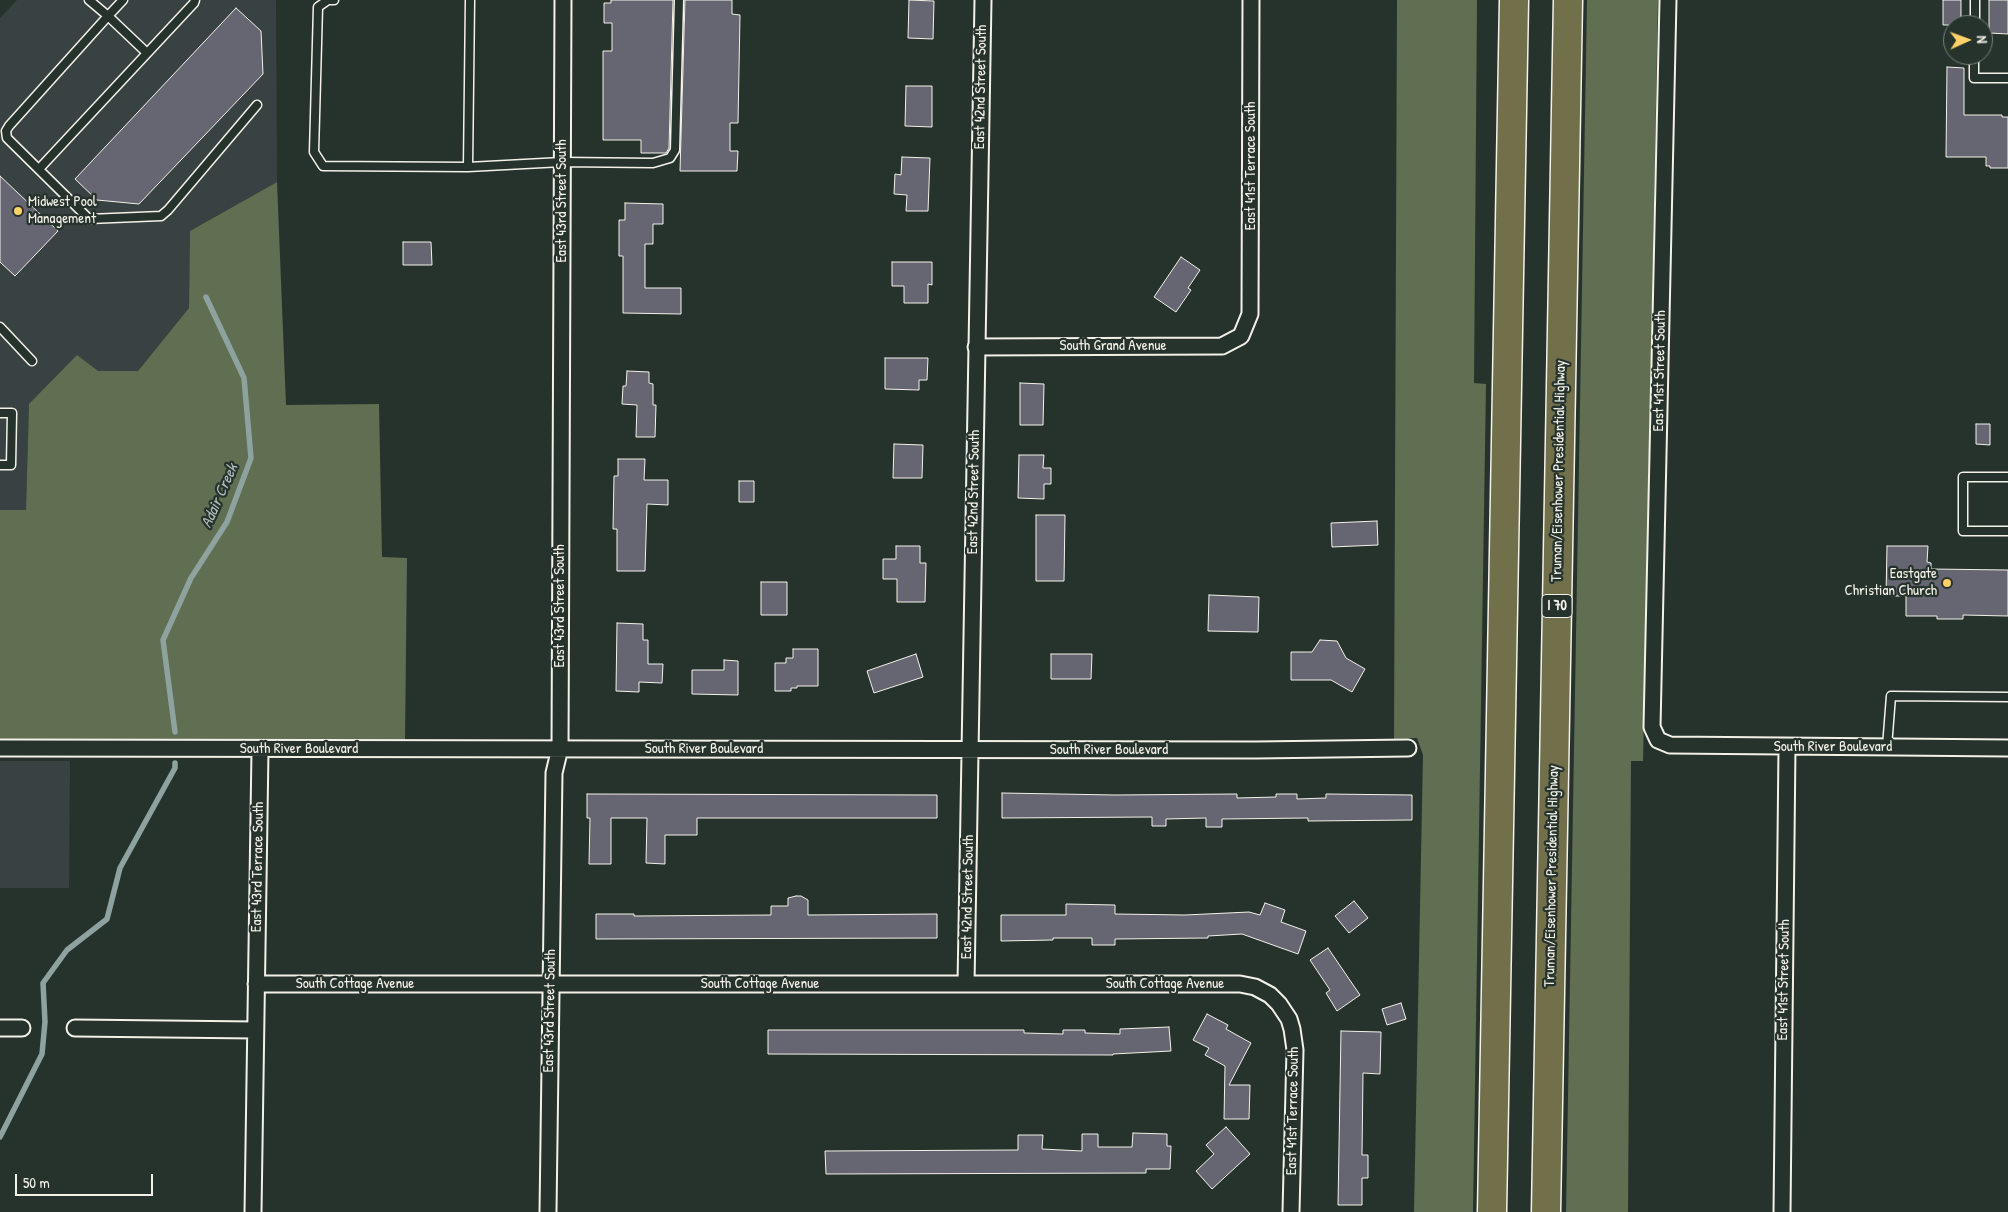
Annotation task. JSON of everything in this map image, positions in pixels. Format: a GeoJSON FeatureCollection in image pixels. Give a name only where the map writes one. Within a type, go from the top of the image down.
{"type":"FeatureCollection","features":[{"type":"Feature","properties":{"kind":"highway"},"geometry":{"type":"LineString","coordinates":[[1492,1212],[1514,0]]}},
{"type":"Feature","properties":{"kind":"highway","name":"Truman/Eisenhower Presidential Highway"},"geometry":{"type":"LineString","coordinates":[[1546,1212],[1568,0]]}},
{"type":"Feature","properties":{"kind":"street","name":"East 43rd Street South"},"geometry":{"type":"LineString","coordinates":[[548,1212],[554,773],[560,748],[563,0]]}},
{"type":"Feature","properties":{"kind":"street","name":"East 42nd Street South"},"geometry":{"type":"LineString","coordinates":[[966,984],[983,0]]}},
{"type":"Feature","properties":{"kind":"street","name":"East 41st Terrace South"},"geometry":{"type":"LineString","coordinates":[[1244,330],[1250,314],[1251,0]]}},
{"type":"Feature","properties":{"kind":"street","name":"East 41st Street South"},"geometry":{"type":"LineString","coordinates":[[1658,740],[1652,727],[1668,0]]}},
{"type":"Feature","properties":{"kind":"street","name":"South Grand Avenue"},"geometry":{"type":"LineString","coordinates":[[976,347],[1222,346],[1241,336],[1244,330]]}},
{"type":"Feature","properties":{"kind":"street","name":"South River Boulevard"},"geometry":{"type":"LineString","coordinates":[[1658,740],[1670,745],[2008,748]]}},
{"type":"Feature","properties":{"kind":"street","name":"East 41st Street South"},"geometry":{"type":"LineString","coordinates":[[1782,1212],[1787,747]]}},
{"type":"Feature","properties":{"kind":"street","name":"South River Boulevard"},"geometry":{"type":"LineString","coordinates":[[0,748],[260,750],[560,748],[1256,750],[1408,748]]}},
{"type":"Feature","properties":{"kind":"street","name":"East 43rd Terrace South"},"geometry":{"type":"LineString","coordinates":[[255,1030],[260,750]]}},
{"type":"Feature","properties":{"kind":"street","name":"South Cottage Avenue"},"geometry":{"type":"LineString","coordinates":[[256,984],[1240,984],[1263,991]]}},
{"type":"Feature","properties":{"kind":"street","name":"East 41st Terrace South"},"geometry":{"type":"LineString","coordinates":[[1263,991],[1279,1004],[1289,1019],[1295,1050],[1291,1212]]}},
{"type":"Feature","properties":{"kind":"street"},"geometry":{"type":"LineString","coordinates":[[0,1028],[22,1028]]}},
{"type":"Feature","properties":{"kind":"street"},"geometry":{"type":"LineString","coordinates":[[75,1028],[255,1030],[253,1212]]}},
{"type":"Feature","properties":{"kind":"lane"},"geometry":{"type":"LineString","coordinates":[[89,0],[148,53]]}},
{"type":"Feature","properties":{"kind":"lane"},"geometry":{"type":"LineString","coordinates":[[123,0],[6,131],[7,138],[89,219],[161,216],[257,105]]}},
{"type":"Feature","properties":{"kind":"lane"},"geometry":{"type":"LineString","coordinates":[[39,170],[195,0]]}},
{"type":"Feature","properties":{"kind":"lane"},"geometry":{"type":"LineString","coordinates":[[334,0],[328,0],[318,7],[314,152],[323,166],[468,167],[562,162],[653,163],[670,158],[675,150],[680,0]]}},
{"type":"Feature","properties":{"kind":"lane"},"geometry":{"type":"LineString","coordinates":[[468,167],[470,0]]}},
{"type":"Feature","properties":{"kind":"lane"},"geometry":{"type":"LineString","coordinates":[[1975,0],[1975,15]]}},
{"type":"Feature","properties":{"kind":"lane"},"geometry":{"type":"LineString","coordinates":[[1974,65],[1974,78],[2008,78]]}},
{"type":"Feature","properties":{"kind":"lane"},"geometry":{"type":"LineString","coordinates":[[0,327],[32,361]]}},
{"type":"Feature","properties":{"kind":"lane"},"geometry":{"type":"LineString","coordinates":[[0,413],[12,413],[11,465],[0,465]]}},
{"type":"Feature","properties":{"kind":"lane"},"geometry":{"type":"LineString","coordinates":[[2008,476],[1963,477],[1963,531],[2008,532]]}},
{"type":"Feature","properties":{"kind":"lane"},"geometry":{"type":"LineString","coordinates":[[1886,747],[1890,696],[2008,697]]}},
{"type":"Feature","properties":{"kind":"shaded area"},"geometry":{"type":"Polygon","coordinates":[[[17,0],[276,0],[277,182],[190,231],[189,308],[138,371],[98,371],[29,404],[26,510],[0,510],[0,18],[17,0]]]}},
{"type":"Feature","properties":{"kind":"shaded area"},"geometry":{"type":"Polygon","coordinates":[[[0,761],[70,761],[69,888],[0,888],[0,761]]]}},
{"type":"Feature","properties":{"kind":"green space"},"geometry":{"type":"Polygon","coordinates":[[[1397,0],[1477,0],[1474,383],[1486,384],[1473,1212],[1414,1212],[1423,755],[1417,738],[1394,739],[1397,0]]]}},
{"type":"Feature","properties":{"kind":"green space"},"geometry":{"type":"Polygon","coordinates":[[[1587,0],[1658,0],[1643,761],[1631,761],[1628,1212],[1566,1212],[1587,0]]]}},
{"type":"Feature","properties":{"kind":"green space"},"geometry":{"type":"Polygon","coordinates":[[[277,182],[286,405],[379,404],[382,557],[407,558],[405,741],[0,740],[0,510],[26,510],[29,404],[77,355],[98,371],[138,371],[189,308],[190,231],[277,182]]]}},
{"type":"Feature","properties":{"kind":"building"},"geometry":{"type":"Polygon","coordinates":[[[611,0],[673,0],[669,148],[666,153],[641,153],[641,140],[603,140],[603,51],[612,51],[612,23],[604,23],[604,3],[611,3],[611,0]]]}},
{"type":"Feature","properties":{"kind":"building"},"geometry":{"type":"Polygon","coordinates":[[[685,0],[732,0],[732,14],[740,15],[738,123],[730,123],[730,151],[738,151],[737,171],[680,171],[685,0]]]}},
{"type":"Feature","properties":{"kind":"building"},"geometry":{"type":"Polygon","coordinates":[[[909,0],[934,1],[933,39],[908,38],[909,0]]]}},
{"type":"Feature","properties":{"kind":"building"},"geometry":{"type":"Polygon","coordinates":[[[1943,0],[1961,0],[1961,15],[1943,15],[1943,0]]]}},
{"type":"Feature","properties":{"kind":"building"},"geometry":{"type":"Polygon","coordinates":[[[1989,0],[2008,0],[2008,34],[1993,33],[1993,15],[1989,15],[1989,0]]]}},
{"type":"Feature","properties":{"kind":"building"},"geometry":{"type":"Polygon","coordinates":[[[236,8],[261,31],[263,74],[139,204],[97,200],[75,179],[236,8]]]}},
{"type":"Feature","properties":{"kind":"building"},"geometry":{"type":"Polygon","coordinates":[[[1947,67],[1964,68],[1964,115],[2002,115],[2002,117],[2008,117],[2008,168],[1990,168],[1990,166],[1986,166],[1986,157],[1946,157],[1947,67]]]}},
{"type":"Feature","properties":{"kind":"building"},"geometry":{"type":"Polygon","coordinates":[[[906,86],[932,86],[932,127],[905,126],[906,86]]]}},
{"type":"Feature","properties":{"kind":"building"},"geometry":{"type":"Polygon","coordinates":[[[902,157],[930,158],[928,211],[906,211],[907,195],[894,194],[895,174],[901,175],[902,157]]]}},
{"type":"Feature","properties":{"kind":"building"},"geometry":{"type":"Polygon","coordinates":[[[0,176],[58,231],[15,276],[0,262],[0,176]]]}},
{"type":"Feature","properties":{"kind":"building"},"geometry":{"type":"Polygon","coordinates":[[[625,203],[663,204],[663,224],[653,224],[653,244],[645,244],[645,288],[681,288],[681,314],[623,313],[623,256],[619,256],[619,220],[625,220],[625,203]]]}},
{"type":"Feature","properties":{"kind":"building"},"geometry":{"type":"Polygon","coordinates":[[[403,242],[431,242],[432,265],[403,265],[403,242]]]}},
{"type":"Feature","properties":{"kind":"building"},"geometry":{"type":"Polygon","coordinates":[[[1181,257],[1200,270],[1188,288],[1191,290],[1176,312],[1154,297],[1181,257]]]}},
{"type":"Feature","properties":{"kind":"building"},"geometry":{"type":"Polygon","coordinates":[[[892,262],[932,262],[932,285],[928,284],[928,303],[904,303],[904,286],[892,286],[892,262]]]}},
{"type":"Feature","properties":{"kind":"building"},"geometry":{"type":"Polygon","coordinates":[[[885,358],[928,358],[927,380],[919,380],[919,390],[885,389],[885,358]]]}},
{"type":"Feature","properties":{"kind":"building"},"geometry":{"type":"Polygon","coordinates":[[[627,371],[649,372],[649,383],[653,384],[653,405],[656,405],[655,437],[636,437],[637,405],[622,404],[623,386],[626,386],[627,371]]]}},
{"type":"Feature","properties":{"kind":"building"},"geometry":{"type":"Polygon","coordinates":[[[1020,383],[1044,384],[1043,425],[1020,425],[1020,383]]]}},
{"type":"Feature","properties":{"kind":"building"},"geometry":{"type":"Polygon","coordinates":[[[1976,424],[1990,424],[1990,445],[1976,444],[1976,424]]]}},
{"type":"Feature","properties":{"kind":"building"},"geometry":{"type":"Polygon","coordinates":[[[894,444],[923,445],[922,478],[893,478],[894,444]]]}},
{"type":"Feature","properties":{"kind":"building"},"geometry":{"type":"Polygon","coordinates":[[[1019,455],[1044,455],[1043,468],[1051,468],[1051,484],[1044,484],[1044,499],[1018,498],[1019,455]]]}},
{"type":"Feature","properties":{"kind":"building"},"geometry":{"type":"Polygon","coordinates":[[[618,459],[645,459],[644,480],[668,480],[668,505],[647,504],[645,571],[617,571],[617,529],[613,529],[614,476],[618,476],[618,459]]]}},
{"type":"Feature","properties":{"kind":"building"},"geometry":{"type":"Polygon","coordinates":[[[739,481],[754,481],[754,502],[739,502],[739,481]]]}},
{"type":"Feature","properties":{"kind":"building"},"geometry":{"type":"Polygon","coordinates":[[[1036,515],[1065,515],[1064,581],[1036,581],[1036,515]]]}},
{"type":"Feature","properties":{"kind":"building"},"geometry":{"type":"Polygon","coordinates":[[[1377,521],[1378,545],[1332,547],[1331,523],[1377,521]]]}},
{"type":"Feature","properties":{"kind":"building"},"geometry":{"type":"Polygon","coordinates":[[[896,546],[920,546],[920,563],[926,563],[925,602],[897,602],[897,579],[883,579],[883,559],[896,559],[896,546]]]}},
{"type":"Feature","properties":{"kind":"building","name":"Eastgate Christian Church"},"geometry":{"type":"Polygon","coordinates":[[[1887,546],[1928,546],[1927,562],[1931,563],[1931,569],[2008,570],[2008,616],[1963,615],[1963,619],[1937,619],[1937,616],[1906,616],[1906,596],[1886,596],[1887,546]]]}},
{"type":"Feature","properties":{"kind":"building"},"geometry":{"type":"Polygon","coordinates":[[[761,582],[787,582],[787,615],[761,615],[761,582]]]}},
{"type":"Feature","properties":{"kind":"building"},"geometry":{"type":"Polygon","coordinates":[[[1209,595],[1259,597],[1258,632],[1208,631],[1209,595]]]}},
{"type":"Feature","properties":{"kind":"building"},"geometry":{"type":"Polygon","coordinates":[[[617,623],[643,624],[643,640],[648,640],[648,664],[663,664],[662,683],[639,682],[639,692],[616,691],[617,623]]]}},
{"type":"Feature","properties":{"kind":"building"},"geometry":{"type":"Polygon","coordinates":[[[1320,640],[1337,641],[1346,658],[1365,669],[1352,692],[1331,680],[1291,680],[1291,652],[1312,652],[1320,640]]]}},
{"type":"Feature","properties":{"kind":"building"},"geometry":{"type":"Polygon","coordinates":[[[793,649],[818,649],[818,686],[797,686],[797,688],[791,688],[791,691],[775,691],[775,663],[786,663],[786,658],[793,658],[793,649]]]}},
{"type":"Feature","properties":{"kind":"building"},"geometry":{"type":"Polygon","coordinates":[[[916,654],[923,677],[874,693],[867,671],[916,654]]]}},
{"type":"Feature","properties":{"kind":"building"},"geometry":{"type":"Polygon","coordinates":[[[1051,654],[1092,654],[1091,679],[1051,679],[1051,654]]]}},
{"type":"Feature","properties":{"kind":"building"},"geometry":{"type":"Polygon","coordinates":[[[724,660],[738,661],[738,695],[692,694],[692,670],[724,670],[724,660]]]}},
{"type":"Feature","properties":{"kind":"building"},"geometry":{"type":"Polygon","coordinates":[[[1002,793],[1115,795],[1237,794],[1237,798],[1276,797],[1276,794],[1297,794],[1297,799],[1326,798],[1326,794],[1412,795],[1412,820],[1308,821],[1308,818],[1222,819],[1222,827],[1206,827],[1206,818],[1166,819],[1166,826],[1152,826],[1152,817],[1002,818],[1002,793]]]}},
{"type":"Feature","properties":{"kind":"building"},"geometry":{"type":"Polygon","coordinates":[[[587,794],[937,795],[937,818],[697,818],[697,835],[665,835],[665,864],[646,863],[647,818],[611,818],[611,864],[589,864],[590,818],[587,818],[587,794]]]}},
{"type":"Feature","properties":{"kind":"building"},"geometry":{"type":"Polygon","coordinates":[[[801,896],[808,900],[808,915],[937,914],[937,938],[596,939],[596,914],[634,914],[634,916],[771,915],[771,906],[788,906],[788,898],[801,896]]]}},
{"type":"Feature","properties":{"kind":"building"},"geometry":{"type":"Polygon","coordinates":[[[1354,901],[1368,918],[1349,933],[1335,916],[1354,901]]]}},
{"type":"Feature","properties":{"kind":"building"},"geometry":{"type":"Polygon","coordinates":[[[1265,903],[1285,910],[1281,922],[1306,931],[1298,954],[1242,934],[1208,936],[1208,938],[1115,939],[1115,945],[1092,945],[1092,938],[1001,941],[1001,915],[1066,915],[1066,904],[1115,905],[1115,914],[1185,915],[1249,912],[1260,915],[1265,903]]]}},
{"type":"Feature","properties":{"kind":"building"},"geometry":{"type":"Polygon","coordinates":[[[1328,948],[1360,995],[1337,1011],[1326,993],[1330,990],[1310,960],[1328,948]]]}},
{"type":"Feature","properties":{"kind":"building"},"geometry":{"type":"Polygon","coordinates":[[[1401,1003],[1406,1019],[1387,1025],[1382,1009],[1401,1003]]]}},
{"type":"Feature","properties":{"kind":"building"},"geometry":{"type":"Polygon","coordinates":[[[1207,1014],[1228,1025],[1226,1029],[1251,1043],[1229,1085],[1250,1085],[1249,1119],[1224,1119],[1225,1066],[1205,1055],[1209,1048],[1193,1040],[1207,1014]]]}},
{"type":"Feature","properties":{"kind":"building"},"geometry":{"type":"Polygon","coordinates":[[[1169,1027],[1171,1051],[1113,1055],[768,1054],[768,1030],[1024,1030],[1024,1033],[1063,1034],[1063,1030],[1085,1030],[1085,1033],[1120,1034],[1120,1029],[1169,1027]]]}},
{"type":"Feature","properties":{"kind":"building"},"geometry":{"type":"Polygon","coordinates":[[[1341,1031],[1381,1032],[1380,1074],[1363,1073],[1362,1155],[1368,1155],[1368,1178],[1362,1178],[1362,1205],[1338,1205],[1341,1031]]]}},
{"type":"Feature","properties":{"kind":"building"},"geometry":{"type":"Polygon","coordinates":[[[1226,1127],[1250,1154],[1212,1189],[1196,1171],[1214,1154],[1206,1145],[1226,1127]]]}},
{"type":"Feature","properties":{"kind":"building"},"geometry":{"type":"Polygon","coordinates":[[[1133,1133],[1167,1134],[1167,1146],[1171,1146],[1170,1169],[1146,1169],[1146,1173],[826,1174],[825,1151],[1018,1150],[1018,1135],[1043,1135],[1042,1149],[1082,1151],[1082,1134],[1098,1134],[1098,1147],[1132,1147],[1133,1133]]]}},
{"type":"Feature","properties":{"kind":"waterway","name":"Adair Creek"},"geometry":{"type":"LineString","coordinates":[[175,732],[163,640],[191,578],[227,522],[251,458],[244,378],[206,297]]}},
{"type":"Feature","properties":{"kind":"waterway","name":"Adair Creek"},"geometry":{"type":"LineString","coordinates":[[0,1137],[42,1054],[45,1022],[43,983],[67,950],[107,919],[120,868],[175,768],[175,763]]}},
{"type":"Feature","properties":{"kind":"place","name":"Midwest Pool Management"},"geometry":{"type":"Point","coordinates":[18,211]}},
{"type":"Feature","properties":{"kind":"place","name":"Eastgate Christian Church"},"geometry":{"type":"Point","coordinates":[1947,583]}}]}
